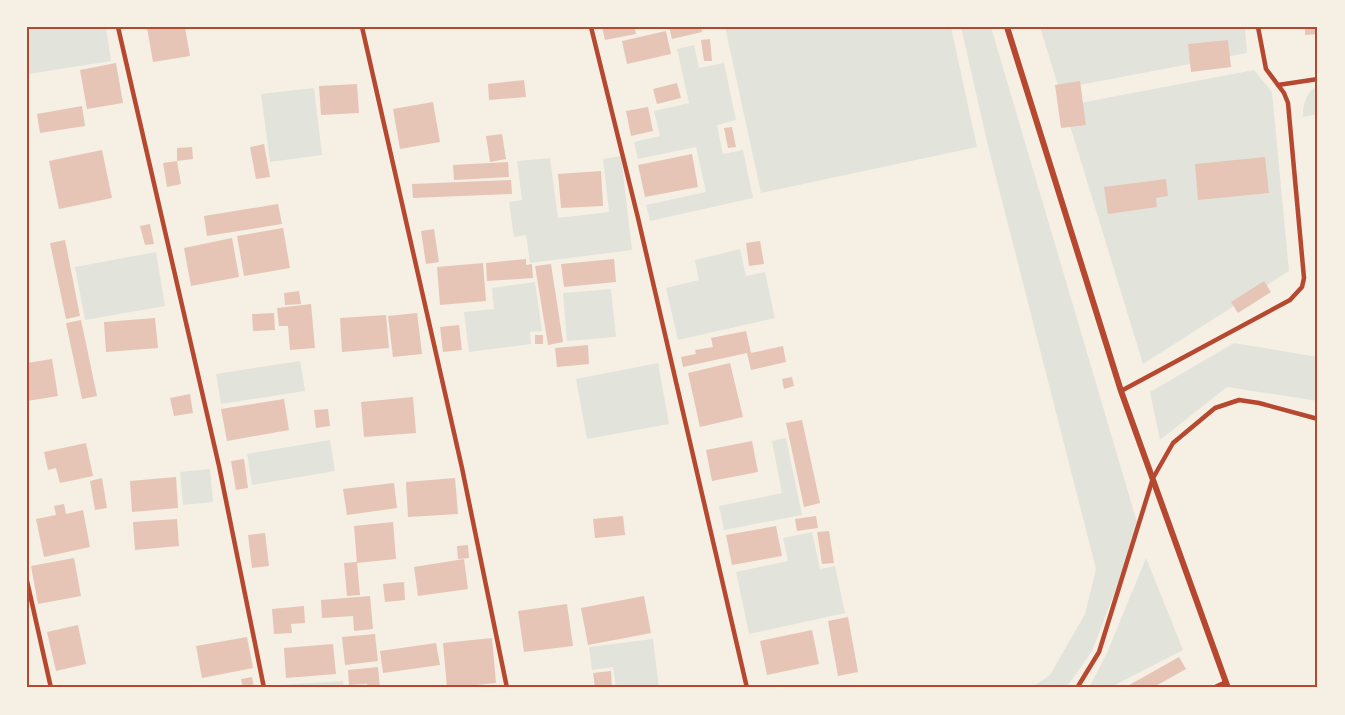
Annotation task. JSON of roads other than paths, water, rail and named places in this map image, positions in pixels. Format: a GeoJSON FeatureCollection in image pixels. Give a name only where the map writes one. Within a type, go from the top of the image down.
{"type":"FeatureCollection","features":[{"type":"Feature","properties":{"kind":"street"},"geometry":{"type":"LineString","coordinates":[[1007,27],[1121,391],[1227,685]]}},
{"type":"Feature","properties":{"kind":"lane"},"geometry":{"type":"LineString","coordinates":[[118,27],[219,466],[264,688]]}},
{"type":"Feature","properties":{"kind":"lane"},"geometry":{"type":"LineString","coordinates":[[362,27],[462,468],[507,688]]}},
{"type":"Feature","properties":{"kind":"lane"},"geometry":{"type":"LineString","coordinates":[[591,27],[638,218],[747,688]]}},
{"type":"Feature","properties":{"kind":"lane"},"geometry":{"type":"LineString","coordinates":[[1121,391],[1290,300],[1302,287],[1304,278],[1288,103],[1266,69],[1258,27]]}},
{"type":"Feature","properties":{"kind":"lane"},"geometry":{"type":"LineString","coordinates":[[1278,85],[1318,79]]}},
{"type":"Feature","properties":{"kind":"lane"},"geometry":{"type":"LineString","coordinates":[[1077,688],[1099,652],[1153,478],[1173,443],[1215,408],[1239,400],[1318,418]]}},
{"type":"Feature","properties":{"kind":"lane"},"geometry":{"type":"LineString","coordinates":[[27,581],[51,688]]}},
{"type":"Feature","properties":{"kind":"lane"},"geometry":{"type":"LineString","coordinates":[[1213,688],[1227,685]]}}]}
